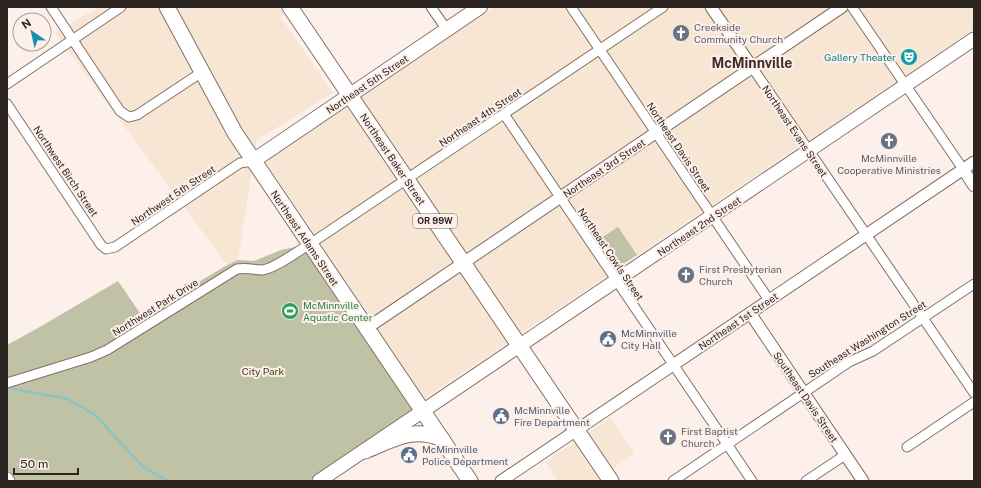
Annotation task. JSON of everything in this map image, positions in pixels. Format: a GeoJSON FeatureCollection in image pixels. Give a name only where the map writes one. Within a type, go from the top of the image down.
{"type":"FeatureCollection","features":[{"type":"Feature","properties":{"kind":"highway","name":"Northeast Adams Street"},"geometry":{"type":"LineString","coordinates":[[167,7],[220,109],[253,161],[470,481]]}},
{"type":"Feature","properties":{"kind":"highway","name":"Northeast Baker Street"},"geometry":{"type":"LineString","coordinates":[[295,9],[349,96],[576,430]]}},
{"type":"Feature","properties":{"kind":"highway","name":"OR 99W"},"geometry":{"type":"LineString","coordinates":[[576,430],[611,481]]}},
{"type":"Feature","properties":{"kind":"highway"},"geometry":{"type":"LineString","coordinates":[[365,451],[397,438],[417,433],[426,433],[442,439]]}},
{"type":"Feature","properties":{"kind":"main road","name":"Northeast 5th Street"},"geometry":{"type":"LineString","coordinates":[[253,161],[480,7]]}},
{"type":"Feature","properties":{"kind":"main road","name":"Northeast 2nd Street"},"geometry":{"type":"LineString","coordinates":[[319,481],[974,40]]}},
{"type":"Feature","properties":{"kind":"street"},"geometry":{"type":"LineString","coordinates":[[51,7],[120,111],[129,117],[137,115],[202,72]]}},
{"type":"Feature","properties":{"kind":"street"},"geometry":{"type":"LineString","coordinates":[[7,84],[122,7]]}},
{"type":"Feature","properties":{"kind":"street"},"geometry":{"type":"LineString","coordinates":[[431,7],[446,30]]}},
{"type":"Feature","properties":{"kind":"street","name":"Northeast Davis Street"},"geometry":{"type":"LineString","coordinates":[[571,7],[769,300]]}},
{"type":"Feature","properties":{"kind":"street","name":"Northeast 4th Street"},"geometry":{"type":"LineString","coordinates":[[310,244],[663,7]]}},
{"type":"Feature","properties":{"kind":"street","name":"Northeast Evans Street"},"geometry":{"type":"LineString","coordinates":[[711,7],[865,235],[974,392]]}},
{"type":"Feature","properties":{"kind":"street","name":"Northeast 3rd Street"},"geometry":{"type":"LineString","coordinates":[[367,328],[842,7]]}},
{"type":"Feature","properties":{"kind":"street"},"geometry":{"type":"LineString","coordinates":[[852,7],[974,186]]}},
{"type":"Feature","properties":{"kind":"street","name":"Northwest Birch Street"},"geometry":{"type":"LineString","coordinates":[[9,111],[101,245],[106,249]]}},
{"type":"Feature","properties":{"kind":"street","name":"Northeast Cowls Street"},"geometry":{"type":"LineString","coordinates":[[504,114],[616,282],[752,481]]}},
{"type":"Feature","properties":{"kind":"street","name":"Northwest 5th Street"},"geometry":{"type":"LineString","coordinates":[[106,249],[115,247],[240,163],[253,161]]}},
{"type":"Feature","properties":{"kind":"street","name":"Northeast 1st Street"},"geometry":{"type":"LineString","coordinates":[[501,481],[974,162]]}},
{"type":"Feature","properties":{"kind":"street","name":"Northwest Park Drive"},"geometry":{"type":"LineString","coordinates":[[7,383],[91,357],[107,350],[237,269],[248,267],[262,270],[267,269],[310,244]]}},
{"type":"Feature","properties":{"kind":"street","name":"Southeast Washington Street"},"geometry":{"type":"LineString","coordinates":[[673,481],[803,392],[849,362],[873,351],[974,284]]}},
{"type":"Feature","properties":{"kind":"street","name":"Southeast Davis Street"},"geometry":{"type":"LineString","coordinates":[[750,313],[862,481]]}},
{"type":"Feature","properties":{"kind":"street"},"geometry":{"type":"LineString","coordinates":[[907,447],[974,402]]}},
{"type":"Feature","properties":{"kind":"street"},"geometry":{"type":"LineString","coordinates":[[806,481],[845,455]]}},
{"type":"Feature","properties":{"kind":"shaded area"},"geometry":{"type":"Polygon","coordinates":[[[99,7],[292,7],[280,16],[333,93],[257,140],[238,260],[227,265],[55,33],[99,7]]]}},
{"type":"Feature","properties":{"kind":"shaded area"},"geometry":{"type":"Polygon","coordinates":[[[494,7],[974,7],[974,29],[424,399],[266,162],[494,7]]]}},
{"type":"Feature","properties":{"kind":"shaded area"},"geometry":{"type":"Polygon","coordinates":[[[610,418],[634,453],[596,481],[558,481],[545,462],[610,418]]]}},
{"type":"Feature","properties":{"kind":"green space"},"geometry":{"type":"Polygon","coordinates":[[[618,227],[637,255],[620,266],[601,238],[618,227]]]}},
{"type":"Feature","properties":{"kind":"green space","name":"City Park"},"geometry":{"type":"Polygon","coordinates":[[[310,244],[423,412],[319,481],[13,481],[7,472],[7,345],[118,281],[142,316],[227,265],[238,260],[254,261],[281,250],[310,244]]]}},
{"type":"Feature","properties":{"kind":"waterway"},"geometry":{"type":"LineString","coordinates":[[9,388],[68,399],[95,415],[143,467],[168,481]]}},
{"type":"Feature","properties":{"kind":"place","name":"Creekside Community Church"},"geometry":{"type":"Point","coordinates":[681,33]}},
{"type":"Feature","properties":{"kind":"place","name":"Gallery Theater"},"geometry":{"type":"Point","coordinates":[909,57]}},
{"type":"Feature","properties":{"kind":"place","name":"McMinnville Cooperative Ministries"},"geometry":{"type":"Point","coordinates":[889,141]}},
{"type":"Feature","properties":{"kind":"place","name":"First Presbyterian Church"},"geometry":{"type":"Point","coordinates":[686,275]}},
{"type":"Feature","properties":{"kind":"place","name":"McMinnville Aquatic Center"},"geometry":{"type":"Point","coordinates":[290,311]}},
{"type":"Feature","properties":{"kind":"place","name":"McMinnville City Hall"},"geometry":{"type":"Point","coordinates":[608,339]}},
{"type":"Feature","properties":{"kind":"place","name":"McMinnville Fire Department"},"geometry":{"type":"Point","coordinates":[501,416]}},
{"type":"Feature","properties":{"kind":"place","name":"First Baptist Church"},"geometry":{"type":"Point","coordinates":[668,437]}},
{"type":"Feature","properties":{"kind":"place","name":"McMinnville Police Department"},"geometry":{"type":"Point","coordinates":[409,455]}},
{"type":"Feature","properties":{"kind":"district","name":"McMinnville"},"geometry":{"type":"Point","coordinates":[752,63]}}]}
